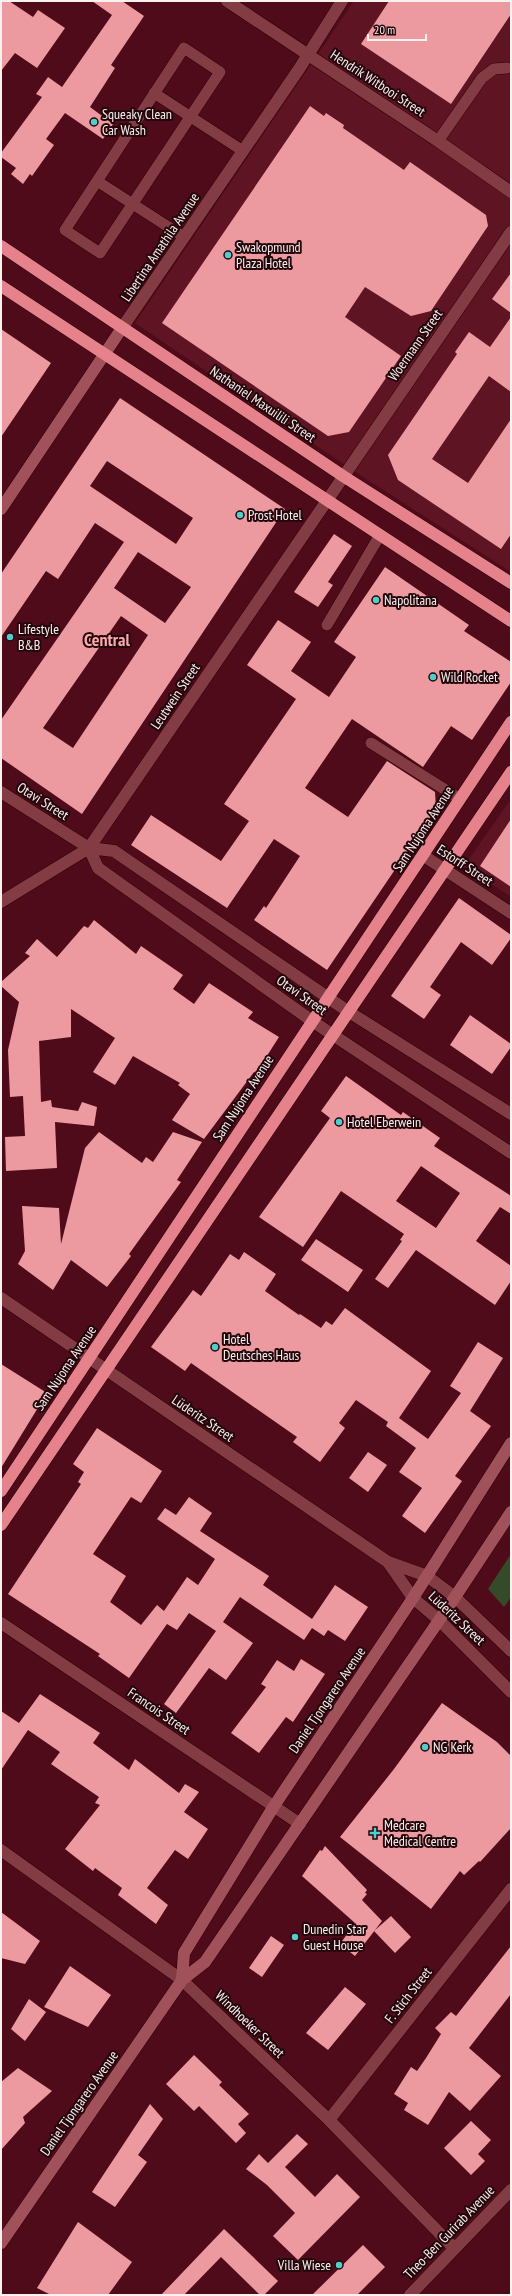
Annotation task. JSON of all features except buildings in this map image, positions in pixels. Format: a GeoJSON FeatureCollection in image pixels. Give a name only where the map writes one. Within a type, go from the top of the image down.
{"type":"FeatureCollection","features":[{"type":"Feature","properties":{"kind":"highway","name":"Nathaniel Maxuilili Street"},"geometry":{"type":"LineString","coordinates":[[1,246],[343,476],[511,583]]}},
{"type":"Feature","properties":{"kind":"highway"},"geometry":{"type":"LineString","coordinates":[[1,286],[511,621]]}},
{"type":"Feature","properties":{"kind":"highway","name":"Sam Nujoma Avenue"},"geometry":{"type":"LineString","coordinates":[[1,1491],[312,1021],[424,856],[511,722]]}},
{"type":"Feature","properties":{"kind":"highway"},"geometry":{"type":"LineString","coordinates":[[1,1525],[104,1370],[446,870],[511,772]]}},
{"type":"Feature","properties":{"kind":"street","name":"Hendrik Witbooi Street"},"geometry":{"type":"LineString","coordinates":[[227,1],[438,141],[511,192]]}},
{"type":"Feature","properties":{"kind":"street","name":"Libertina Amathila Avenue"},"geometry":{"type":"LineString","coordinates":[[1,509],[243,151],[342,1]]}},
{"type":"Feature","properties":{"kind":"street","name":"Woermann Street"},"geometry":{"type":"LineString","coordinates":[[343,476],[511,232]]}},
{"type":"Feature","properties":{"kind":"street","name":"Leutwein Street"},"geometry":{"type":"LineString","coordinates":[[1,902],[89,848],[343,476]]}},
{"type":"Feature","properties":{"kind":"street","name":"Otavi Street"},"geometry":{"type":"LineString","coordinates":[[1,792],[89,848],[114,851],[349,1012],[511,1114]]}},
{"type":"Feature","properties":{"kind":"street","name":"Otavi Street"},"geometry":{"type":"LineString","coordinates":[[89,848],[98,868],[312,1021],[511,1153]]}},
{"type":"Feature","properties":{"kind":"street","name":"Estorff Street"},"geometry":{"type":"LineString","coordinates":[[424,856],[511,913]]}},
{"type":"Feature","properties":{"kind":"street","name":"Lüderitz Street"},"geometry":{"type":"LineString","coordinates":[[1,1298],[104,1370],[388,1562],[427,1576],[455,1597],[511,1651]]}},
{"type":"Feature","properties":{"kind":"street","name":"Daniel Tjongarero Avenue"},"geometry":{"type":"LineString","coordinates":[[182,1980],[184,1953],[274,1806],[413,1598],[511,1443]]}},
{"type":"Feature","properties":{"kind":"street","name":"Daniel Tjongarero Avenue"},"geometry":{"type":"LineString","coordinates":[[1,2243],[182,1980],[205,1962],[455,1597],[511,1512]]}},
{"type":"Feature","properties":{"kind":"street","name":"Lüderitz Street"},"geometry":{"type":"LineString","coordinates":[[388,1562],[413,1598],[439,1620],[511,1692]]}},
{"type":"Feature","properties":{"kind":"street","name":"Francois Street"},"geometry":{"type":"LineString","coordinates":[[1,1623],[300,1824]]}},
{"type":"Feature","properties":{"kind":"street","name":"Windhoeker Street"},"geometry":{"type":"LineString","coordinates":[[1,1850],[182,1980],[329,2120],[454,2248]]}},
{"type":"Feature","properties":{"kind":"street","name":"F. Stich Street"},"geometry":{"type":"LineString","coordinates":[[329,2120],[511,1889]]}},
{"type":"Feature","properties":{"kind":"street","name":"Theo-Ben Gurirab Avenue"},"geometry":{"type":"LineString","coordinates":[[410,2295],[511,2190]]}},
{"type":"Feature","properties":{"kind":"lane"},"geometry":{"type":"LineString","coordinates":[[184,48],[220,72],[190,116],[100,253],[65,230],[184,48]]}},
{"type":"Feature","properties":{"kind":"lane"},"geometry":{"type":"LineString","coordinates":[[438,141],[482,78],[494,69],[507,68]]}},
{"type":"Feature","properties":{"kind":"lane"},"geometry":{"type":"LineString","coordinates":[[154,93],[243,151]]}},
{"type":"Feature","properties":{"kind":"lane"},"geometry":{"type":"LineString","coordinates":[[97,181],[184,237]]}},
{"type":"Feature","properties":{"kind":"lane"},"geometry":{"type":"LineString","coordinates":[[327,625],[380,535]]}},
{"type":"Feature","properties":{"kind":"lane"},"geometry":{"type":"LineString","coordinates":[[370,743],[460,799]]}},
{"type":"Feature","properties":{"kind":"shaded area"},"geometry":{"type":"Polygon","coordinates":[[[354,1],[511,1],[511,572],[357,473],[135,323],[354,1]]]}},
{"type":"Feature","properties":{"kind":"shaded area"},"geometry":{"type":"Polygon","coordinates":[[[511,799],[511,897],[464,866],[511,799]]]}},
{"type":"Feature","properties":{"kind":"green space"},"geometry":{"type":"Polygon","coordinates":[[[511,1554],[511,1597],[504,1607],[488,1589],[511,1554]]]}},
{"type":"Feature","properties":{"kind":"place","name":"Squeaky Clean Car Wash"},"geometry":{"type":"Point","coordinates":[94,122]}},
{"type":"Feature","properties":{"kind":"place","name":"Swakopmund Plaza Hotel"},"geometry":{"type":"Point","coordinates":[228,255]}},
{"type":"Feature","properties":{"kind":"place","name":"Prost Hotel"},"geometry":{"type":"Point","coordinates":[240,515]}},
{"type":"Feature","properties":{"kind":"place","name":"Napolitana"},"geometry":{"type":"Point","coordinates":[376,600]}},
{"type":"Feature","properties":{"kind":"place","name":"Lifestyle B&B"},"geometry":{"type":"Point","coordinates":[10,637]}},
{"type":"Feature","properties":{"kind":"place","name":"Wild Rocket"},"geometry":{"type":"Point","coordinates":[433,677]}},
{"type":"Feature","properties":{"kind":"place","name":"Hotel Eberwein"},"geometry":{"type":"Point","coordinates":[339,1122]}},
{"type":"Feature","properties":{"kind":"place","name":"Hotel Deutsches Haus"},"geometry":{"type":"Point","coordinates":[215,1347]}},
{"type":"Feature","properties":{"kind":"place","name":"NG Kerk"},"geometry":{"type":"Point","coordinates":[425,1747]}},
{"type":"Feature","properties":{"kind":"place","name":"Medcare Medical Centre"},"geometry":{"type":"Point","coordinates":[375,1833]}},
{"type":"Feature","properties":{"kind":"place","name":"Dunedin Star Guest House"},"geometry":{"type":"Point","coordinates":[295,1937]}},
{"type":"Feature","properties":{"kind":"place","name":"Villa Wiese"},"geometry":{"type":"Point","coordinates":[339,2265]}},
{"type":"Feature","properties":{"kind":"district","name":"Central"},"geometry":{"type":"Point","coordinates":[107,640]}}]}
